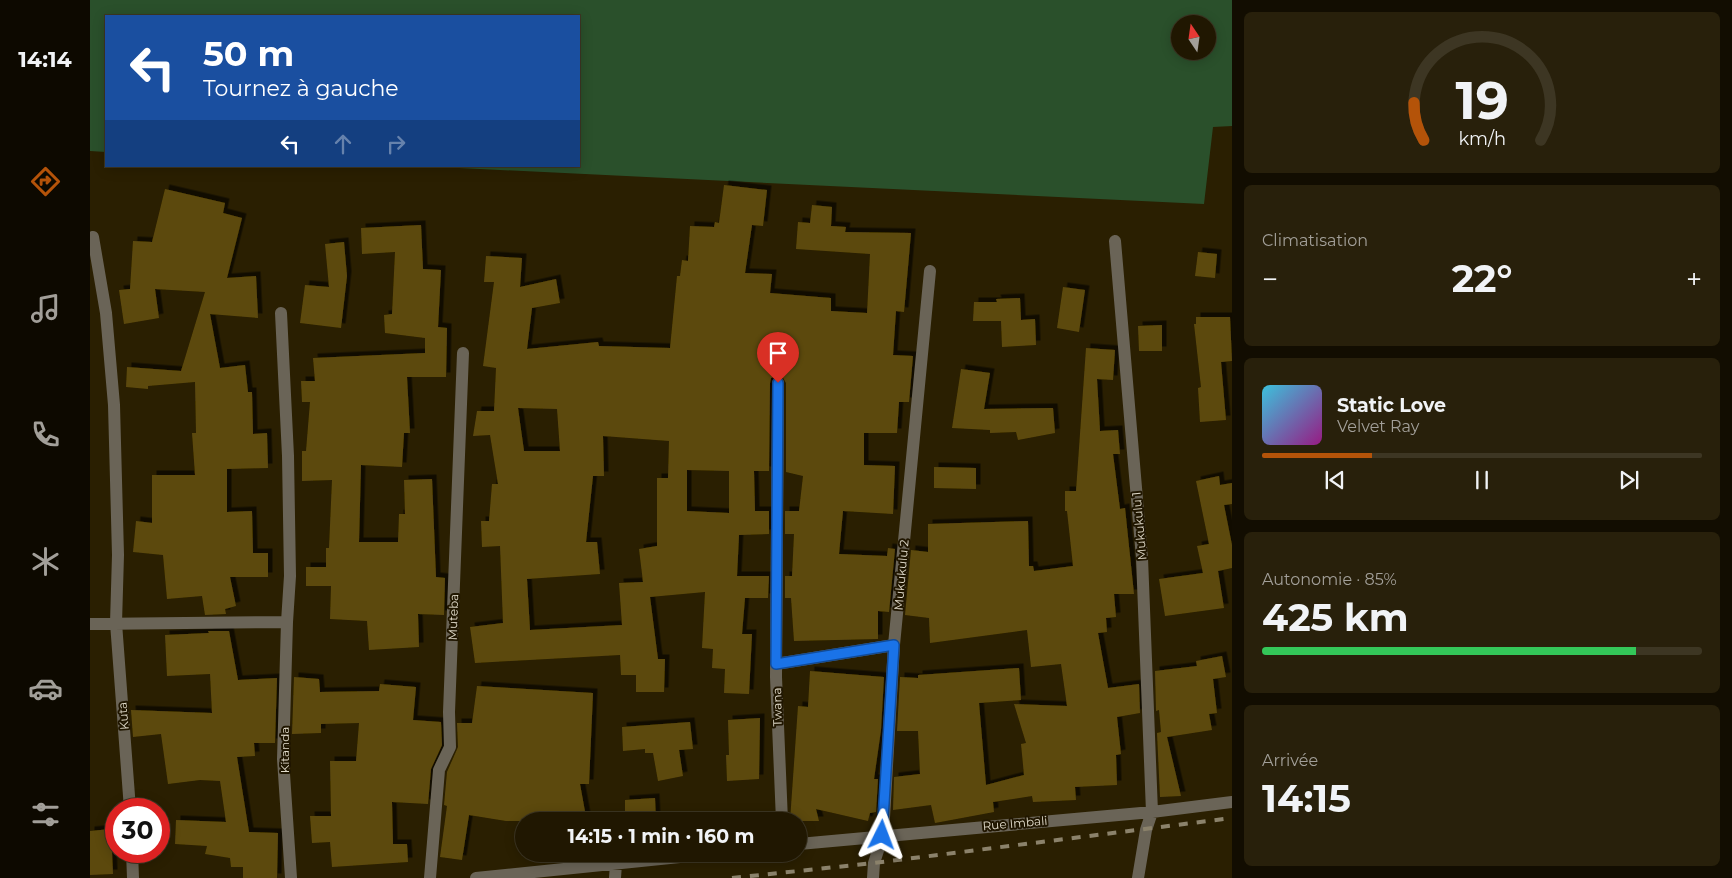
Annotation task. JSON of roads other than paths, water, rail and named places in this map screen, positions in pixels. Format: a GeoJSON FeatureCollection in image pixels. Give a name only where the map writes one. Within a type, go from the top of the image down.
{"type":"FeatureCollection","features":[{"type":"Feature","properties":{"kind":"street","name":"Kuta"},"geometry":{"type":"LineString","coordinates":[[93,237],[106,312],[114,405],[118,555],[116,623],[129,798]]}},
{"type":"Feature","properties":{"kind":"street","name":"Mukukulu 1"},"geometry":{"type":"LineString","coordinates":[[1115,241],[1142,558],[1152,812],[1146,830],[1138,878]]}},
{"type":"Feature","properties":{"kind":"street","name":"Mukukulu 2"},"geometry":{"type":"LineString","coordinates":[[873,878],[874,863],[882,835],[894,645],[930,271]]}},
{"type":"Feature","properties":{"kind":"street","name":"Kitanda"},"geometry":{"type":"LineString","coordinates":[[281,313],[288,456],[290,576],[283,759],[291,878]]}},
{"type":"Feature","properties":{"kind":"street","name":"Muteba"},"geometry":{"type":"LineString","coordinates":[[430,878],[439,770],[450,747],[449,712],[463,353]]}},
{"type":"Feature","properties":{"kind":"street","name":"Twana"},"geometry":{"type":"LineString","coordinates":[[778,383],[776,664],[782,812]]}},
{"type":"Feature","properties":{"kind":"street"},"geometry":{"type":"LineString","coordinates":[[90,624],[287,622]]}},
{"type":"Feature","properties":{"kind":"street"},"geometry":{"type":"LineString","coordinates":[[776,664],[894,645]]}},
{"type":"Feature","properties":{"kind":"street","name":"Rue Imbali"},"geometry":{"type":"LineString","coordinates":[[807,843],[1152,812],[1232,802]]}},
{"type":"Feature","properties":{"kind":"street"},"geometry":{"type":"LineString","coordinates":[[476,878],[502,877],[635,862]]}},
{"type":"Feature","properties":{"kind":"street"},"geometry":{"type":"LineString","coordinates":[[132,863],[133,878]]}},
{"type":"Feature","properties":{"kind":"street"},"geometry":{"type":"LineString","coordinates":[[615,878],[616,864]]}},
{"type":"Feature","properties":{"kind":"railway"},"geometry":{"type":"LineString","coordinates":[[732,878],[874,863],[1232,818]]}}]}
